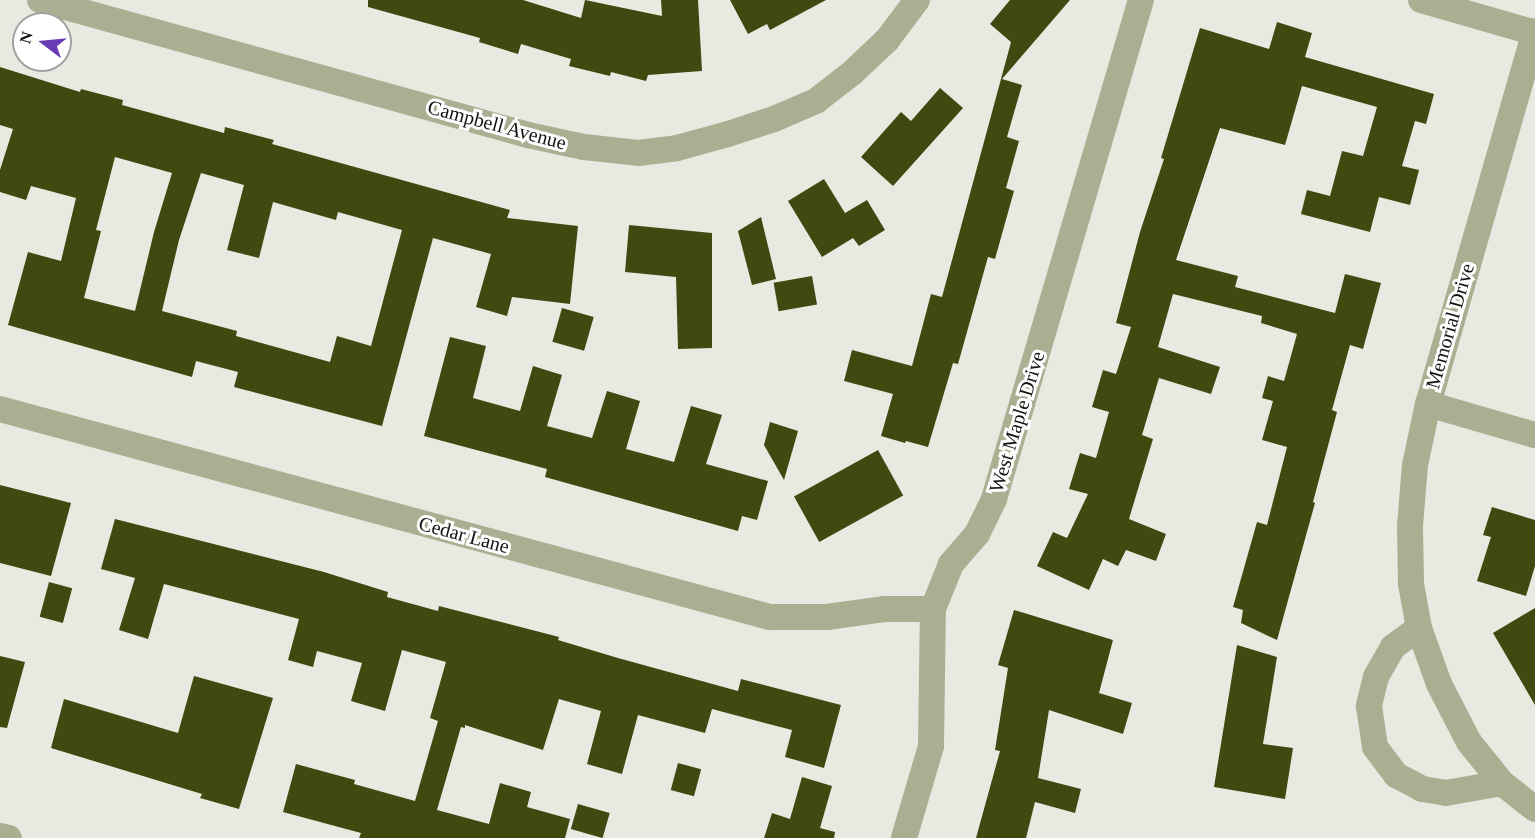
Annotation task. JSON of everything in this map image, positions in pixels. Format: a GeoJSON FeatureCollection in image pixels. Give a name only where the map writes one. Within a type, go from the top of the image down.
{"type":"FeatureCollection","features":[{"type":"Feature","properties":{"kind":"street","name":"Campbell Avenue"},"geometry":{"type":"LineString","coordinates":[[40,0],[528,135],[584,147],[638,153],[677,148],[728,134],[774,119],[816,101],[887,40],[917,0]]}},
{"type":"Feature","properties":{"kind":"street","name":"West Maple Drive"},"geometry":{"type":"LineString","coordinates":[[904,838],[931,746],[933,609],[951,564],[977,534],[994,499],[1141,0]]}},
{"type":"Feature","properties":{"kind":"street"},"geometry":{"type":"LineString","coordinates":[[1421,0],[1535,32]]}},
{"type":"Feature","properties":{"kind":"street","name":"Memorial Drive"},"geometry":{"type":"LineString","coordinates":[[1535,32],[1428,404],[1415,465],[1410,526],[1411,584],[1419,628],[1439,684],[1469,742],[1502,783],[1535,809]]}},
{"type":"Feature","properties":{"kind":"street"},"geometry":{"type":"LineString","coordinates":[[1428,404],[1535,435]]}},
{"type":"Feature","properties":{"kind":"street","name":"Cedar Lane"},"geometry":{"type":"LineString","coordinates":[[0,409],[770,617],[827,617],[885,609],[933,609]]}},
{"type":"Feature","properties":{"kind":"street"},"geometry":{"type":"LineString","coordinates":[[1419,628],[1393,647],[1376,677],[1369,706],[1375,747],[1396,776],[1422,789],[1446,794],[1502,783]]}},
{"type":"Feature","properties":{"kind":"street"},"geometry":{"type":"LineString","coordinates":[[0,836],[9,838]]}},
{"type":"Feature","properties":{"kind":"building"},"geometry":{"type":"Polygon","coordinates":[[[368,0],[523,0],[581,18],[585,0],[662,16],[661,0],[698,0],[702,71],[648,75],[646,81],[611,72],[610,76],[569,66],[571,59],[521,44],[518,54],[479,42],[480,38],[368,7],[368,0]]]}},
{"type":"Feature","properties":{"kind":"building"},"geometry":{"type":"Polygon","coordinates":[[[730,0],[826,0],[770,30],[767,24],[748,34],[730,0]]]}},
{"type":"Feature","properties":{"kind":"building"},"geometry":{"type":"Polygon","coordinates":[[[1010,0],[1070,0],[1002,79],[1022,85],[1007,137],[1019,141],[1006,188],[1014,191],[995,259],[988,257],[958,364],[953,363],[928,447],[906,441],[905,443],[881,436],[893,394],[844,381],[852,350],[912,366],[931,294],[942,297],[1011,42],[990,24],[1010,0]]]}},
{"type":"Feature","properties":{"kind":"building"},"geometry":{"type":"Polygon","coordinates":[[[1277,22],[1312,33],[1305,57],[1434,94],[1426,124],[1415,121],[1402,166],[1419,170],[1410,205],[1379,197],[1370,232],[1301,214],[1307,190],[1330,196],[1342,151],[1363,156],[1377,107],[1302,86],[1285,145],[1220,128],[1176,260],[1238,276],[1235,287],[1335,313],[1345,274],[1381,283],[1363,349],[1350,345],[1332,410],[1337,412],[1313,502],[1315,503],[1277,640],[1241,623],[1243,610],[1233,607],[1257,522],[1267,525],[1287,447],[1262,440],[1273,401],[1262,398],[1268,376],[1284,381],[1297,334],[1261,323],[1262,316],[1173,294],[1158,347],[1220,367],[1211,394],[1159,378],[1142,435],[1153,439],[1129,519],[1166,534],[1156,561],[1126,550],[1118,566],[1103,559],[1089,590],[1037,566],[1053,532],[1067,538],[1088,494],[1069,489],[1080,453],[1096,458],[1109,412],[1092,407],[1103,370],[1116,374],[1131,327],[1116,323],[1140,232],[1164,159],[1161,158],[1200,28],[1269,49],[1277,22]]]}},
{"type":"Feature","properties":{"kind":"building"},"geometry":{"type":"Polygon","coordinates":[[[0,67],[80,92],[81,89],[123,100],[122,105],[224,133],[225,127],[274,140],[272,144],[510,210],[507,218],[578,226],[570,304],[512,297],[507,316],[476,307],[491,254],[433,238],[382,426],[234,387],[238,372],[196,361],[192,377],[8,325],[28,252],[61,261],[76,198],[31,186],[26,200],[0,192],[0,170],[13,129],[0,125],[0,67]],[[115,157],[96,230],[101,231],[84,298],[135,311],[154,232],[172,173],[115,157]],[[201,173],[179,240],[162,311],[237,331],[236,336],[330,362],[337,336],[371,346],[402,230],[338,212],[336,220],[273,202],[259,258],[227,250],[244,185],[201,173]]]}},
{"type":"Feature","properties":{"kind":"building"},"geometry":{"type":"Polygon","coordinates":[[[940,88],[963,108],[893,186],[861,157],[901,112],[911,121],[940,88]]]}},
{"type":"Feature","properties":{"kind":"building"},"geometry":{"type":"Polygon","coordinates":[[[824,179],[845,213],[867,200],[885,230],[859,246],[853,238],[822,257],[788,201],[824,179]]]}},
{"type":"Feature","properties":{"kind":"building"},"geometry":{"type":"Polygon","coordinates":[[[761,217],[776,279],[752,285],[738,231],[761,217]]]}},
{"type":"Feature","properties":{"kind":"building"},"geometry":{"type":"Polygon","coordinates":[[[629,225],[712,233],[712,348],[678,349],[676,277],[625,272],[629,225]]]}},
{"type":"Feature","properties":{"kind":"building"},"geometry":{"type":"Polygon","coordinates":[[[812,276],[817,305],[779,311],[774,283],[812,276]]]}},
{"type":"Feature","properties":{"kind":"building"},"geometry":{"type":"Polygon","coordinates":[[[562,308],[594,317],[584,351],[552,342],[562,308]]]}},
{"type":"Feature","properties":{"kind":"building"},"geometry":{"type":"Polygon","coordinates":[[[450,337],[486,346],[473,398],[520,411],[533,366],[562,375],[547,426],[592,438],[607,391],[640,401],[626,449],[674,462],[691,406],[722,415],[706,464],[768,481],[757,520],[742,516],[738,531],[545,477],[547,469],[424,436],[450,337]]]}},
{"type":"Feature","properties":{"kind":"building"},"geometry":{"type":"Polygon","coordinates":[[[770,422],[798,431],[784,480],[764,445],[770,422]]]}},
{"type":"Feature","properties":{"kind":"building"},"geometry":{"type":"Polygon","coordinates":[[[878,450],[903,495],[819,542],[794,497],[878,450]]]}},
{"type":"Feature","properties":{"kind":"building"},"geometry":{"type":"Polygon","coordinates":[[[0,485],[71,503],[51,576],[0,563],[0,485]]]}},
{"type":"Feature","properties":{"kind":"building"},"geometry":{"type":"Polygon","coordinates":[[[1492,507],[1535,520],[1535,566],[1526,596],[1477,581],[1491,537],[1483,535],[1492,507]]]}},
{"type":"Feature","properties":{"kind":"building"},"geometry":{"type":"Polygon","coordinates":[[[115,519],[324,572],[388,592],[387,597],[438,611],[439,606],[559,637],[558,640],[738,691],[741,679],[841,705],[824,768],[785,757],[792,730],[712,709],[705,733],[638,715],[622,774],[587,764],[601,711],[559,699],[543,750],[465,725],[465,728],[461,727],[437,810],[489,824],[500,783],[531,792],[527,807],[570,819],[565,838],[359,838],[361,833],[283,812],[296,764],[355,780],[354,784],[415,801],[438,721],[430,718],[446,662],[402,650],[385,711],[351,701],[362,663],[317,651],[313,667],[288,660],[299,619],[164,584],[148,639],[119,630],[135,578],[101,569],[115,519]]]}},
{"type":"Feature","properties":{"kind":"building"},"geometry":{"type":"Polygon","coordinates":[[[49,582],[72,588],[63,623],[40,617],[49,582]]]}},
{"type":"Feature","properties":{"kind":"building"},"geometry":{"type":"Polygon","coordinates":[[[1535,608],[1535,705],[1493,633],[1535,608]]]}},
{"type":"Feature","properties":{"kind":"building"},"geometry":{"type":"Polygon","coordinates":[[[1014,610],[1113,640],[1099,693],[1132,703],[1123,734],[1049,710],[1038,778],[1081,789],[1075,813],[1035,802],[1026,838],[976,838],[1000,751],[995,750],[1008,668],[998,665],[1014,610]]]}},
{"type":"Feature","properties":{"kind":"building"},"geometry":{"type":"Polygon","coordinates":[[[1237,645],[1277,657],[1263,744],[1293,748],[1285,799],[1214,787],[1237,645]]]}},
{"type":"Feature","properties":{"kind":"building"},"geometry":{"type":"Polygon","coordinates":[[[0,656],[25,662],[7,728],[0,727],[0,656]]]}},
{"type":"Feature","properties":{"kind":"building"},"geometry":{"type":"Polygon","coordinates":[[[194,676],[273,698],[239,809],[200,798],[202,794],[51,748],[64,699],[178,733],[194,676]]]}},
{"type":"Feature","properties":{"kind":"building"},"geometry":{"type":"Polygon","coordinates":[[[678,763],[701,769],[694,796],[671,790],[678,763]]]}},
{"type":"Feature","properties":{"kind":"building"},"geometry":{"type":"Polygon","coordinates":[[[802,777],[832,786],[820,828],[835,832],[834,838],[764,838],[772,813],[790,819],[802,777]]]}},
{"type":"Feature","properties":{"kind":"building"},"geometry":{"type":"Polygon","coordinates":[[[578,804],[610,813],[603,838],[571,829],[578,804]]]}}]}
